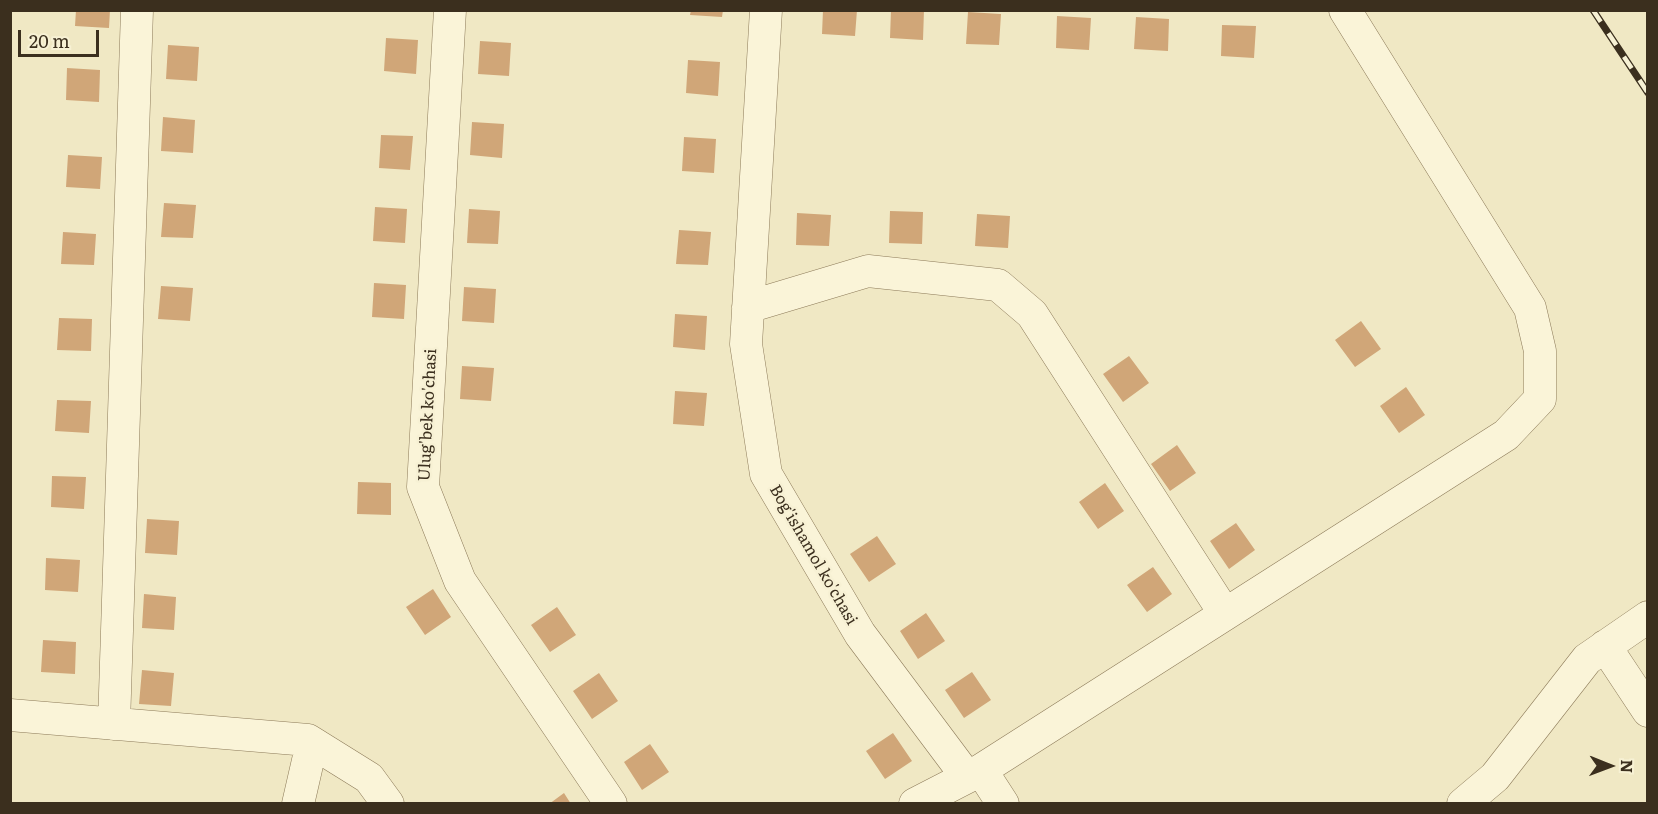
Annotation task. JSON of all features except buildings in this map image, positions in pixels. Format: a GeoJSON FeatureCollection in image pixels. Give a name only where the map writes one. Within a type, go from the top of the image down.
{"type":"FeatureCollection","features":[{"type":"Feature","properties":{"kind":"street"},"geometry":{"type":"LineString","coordinates":[[114,724],[137,10]]}},
{"type":"Feature","properties":{"kind":"street","name":"Ulug'bek ko'chasi"},"geometry":{"type":"LineString","coordinates":[[450,10],[423,487],[460,581],[611,804]]}},
{"type":"Feature","properties":{"kind":"street","name":"Bog'ishamol ko'chasi"},"geometry":{"type":"LineString","coordinates":[[766,10],[746,344],[766,474],[860,634],[974,774],[1004,804]]}},
{"type":"Feature","properties":{"kind":"street"},"geometry":{"type":"LineString","coordinates":[[915,804],[974,774],[1506,435],[1540,399],[1540,351],[1530,309],[1345,10]]}},
{"type":"Feature","properties":{"kind":"street"},"geometry":{"type":"LineString","coordinates":[[748,307],[868,271],[998,285],[1032,314],[1225,614]]}},
{"type":"Feature","properties":{"kind":"street"},"geometry":{"type":"LineString","coordinates":[[1463,804],[1495,777],[1587,659],[1647,617]]}},
{"type":"Feature","properties":{"kind":"street"},"geometry":{"type":"LineString","coordinates":[[1605,646],[1647,711]]}},
{"type":"Feature","properties":{"kind":"street"},"geometry":{"type":"LineString","coordinates":[[10,715],[308,740],[369,778],[388,804]]}},
{"type":"Feature","properties":{"kind":"street"},"geometry":{"type":"LineString","coordinates":[[298,804],[312,743]]}},
{"type":"Feature","properties":{"kind":"railway"},"geometry":{"type":"LineString","coordinates":[[1593,10],[1648,93]]}}]}
